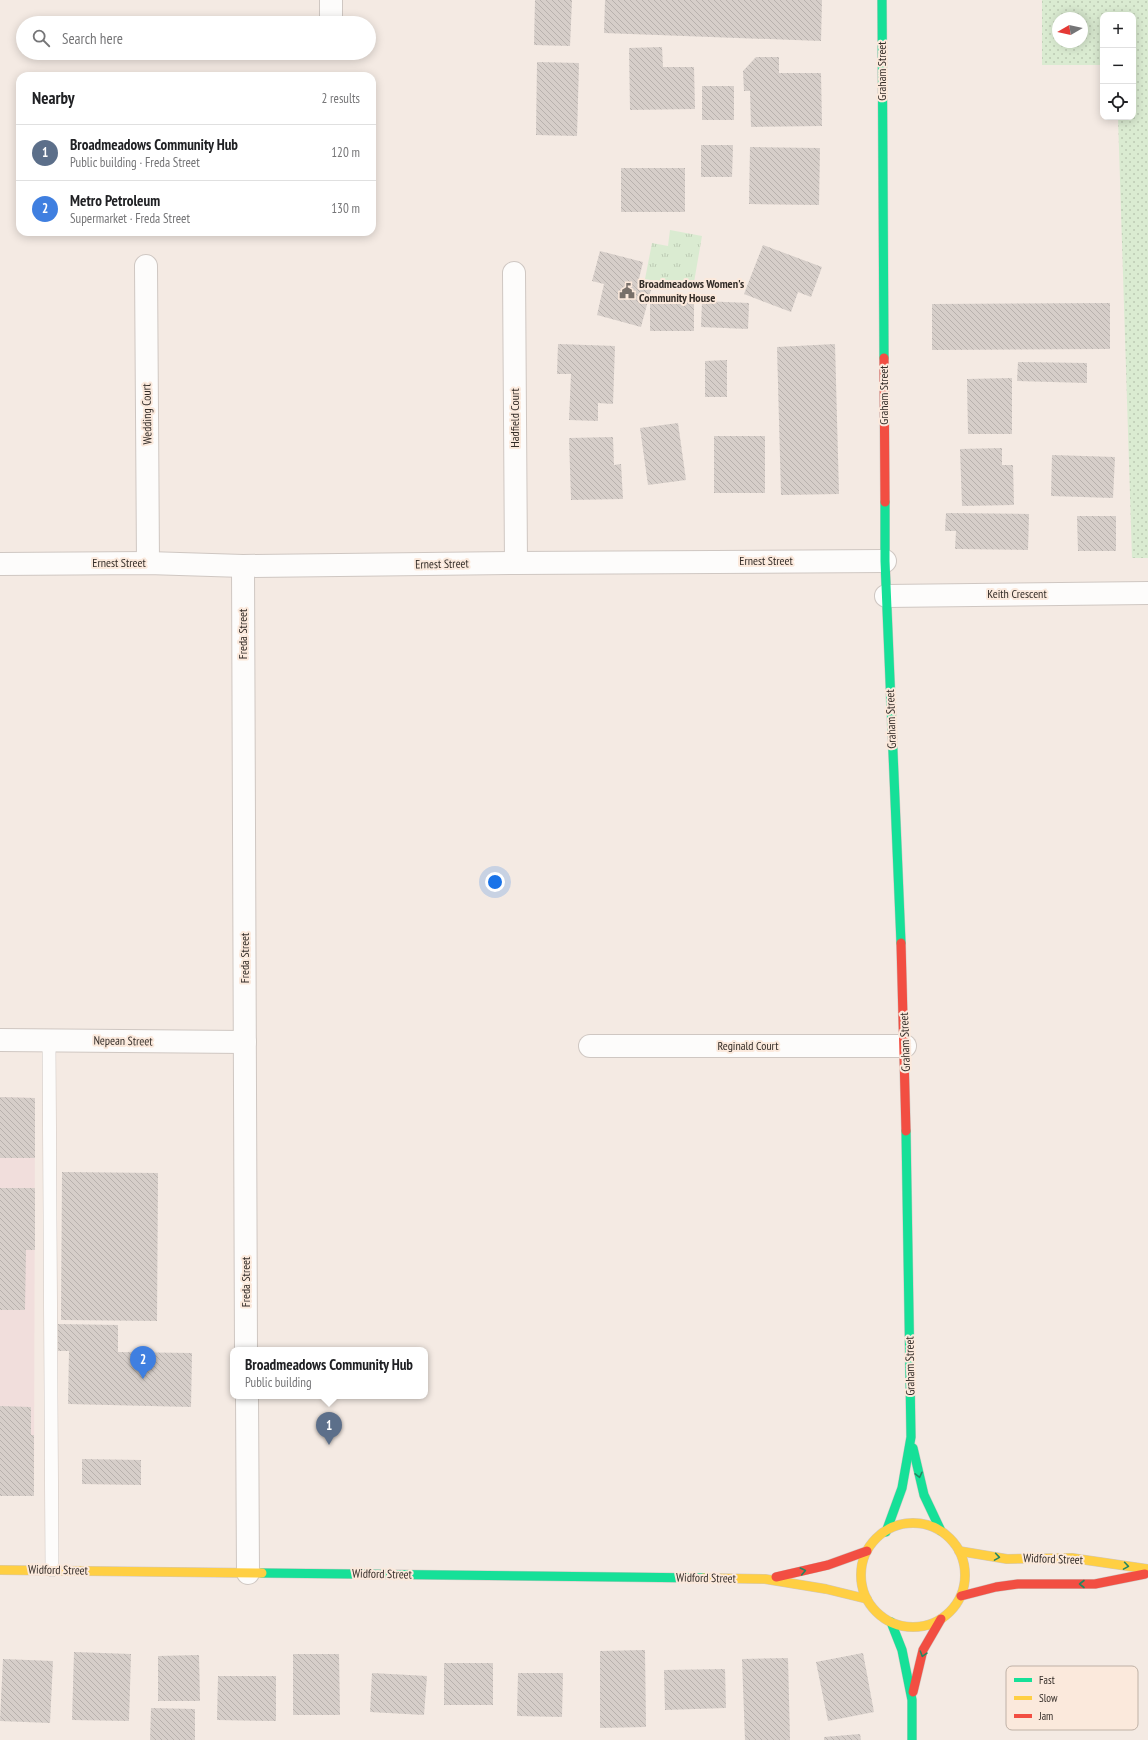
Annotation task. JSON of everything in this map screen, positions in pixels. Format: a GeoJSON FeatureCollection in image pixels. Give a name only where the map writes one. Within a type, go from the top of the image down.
{"type":"FeatureCollection","features":[{"type":"Feature","properties":{"kind":"street"},"geometry":{"type":"LineString","coordinates":[[330,0],[330,16]]}},
{"type":"Feature","properties":{"kind":"street","name":"Graham Street"},"geometry":{"type":"LineString","coordinates":[[882,0],[885,561],[905,1046],[911,1437],[902,1488],[886,1532]]}},
{"type":"Feature","properties":{"kind":"street","name":"Wedding Court"},"geometry":{"type":"LineString","coordinates":[[146,266],[148,563]]}},
{"type":"Feature","properties":{"kind":"street","name":"Hadfield Court"},"geometry":{"type":"LineString","coordinates":[[514,273],[516,563]]}},
{"type":"Feature","properties":{"kind":"street","name":"Ernest Street"},"geometry":{"type":"LineString","coordinates":[[0,564],[148,563],[243,566],[885,561]]}},
{"type":"Feature","properties":{"kind":"street","name":"Freda Street"},"geometry":{"type":"LineString","coordinates":[[243,566],[246,1347]]}},
{"type":"Feature","properties":{"kind":"street","name":"Keith Crescent"},"geometry":{"type":"LineString","coordinates":[[886,596],[1148,593]]}},
{"type":"Feature","properties":{"kind":"street","name":"Nepean Street"},"geometry":{"type":"LineString","coordinates":[[0,1040],[245,1042]]}},
{"type":"Feature","properties":{"kind":"street","name":"Reginald Court"},"geometry":{"type":"LineString","coordinates":[[590,1046],[905,1046]]}},
{"type":"Feature","properties":{"kind":"street"},"geometry":{"type":"LineString","coordinates":[[247,1399],[248,1573]]}},
{"type":"Feature","properties":{"kind":"street","name":"Graham Street"},"geometry":{"type":"LineString","coordinates":[[911,1437],[924,1495],[941,1531]]}},
{"type":"Feature","properties":{"kind":"street"},"geometry":{"type":"LineString","coordinates":[[913,1523],[928,1525],[941,1531],[951,1540],[959,1551],[964,1565],[965,1581],[961,1596],[953,1609],[941,1619],[925,1626],[908,1627],[891,1622],[877,1612],[867,1599],[862,1584],[862,1567],[867,1551],[876,1540],[886,1532],[899,1526],[913,1523]]}},
{"type":"Feature","properties":{"kind":"street","name":"Widford Street"},"geometry":{"type":"LineString","coordinates":[[765,1579],[828,1565],[867,1551]]}},
{"type":"Feature","properties":{"kind":"street","name":"Widford Street"},"geometry":{"type":"LineString","coordinates":[[959,1551],[1007,1559],[1072,1558],[1148,1569]]}},
{"type":"Feature","properties":{"kind":"street","name":"Widford Street"},"geometry":{"type":"LineString","coordinates":[[0,1570],[765,1579],[826,1589],[867,1599]]}},
{"type":"Feature","properties":{"kind":"street","name":"Widford Street"},"geometry":{"type":"LineString","coordinates":[[961,1596],[1018,1584],[1095,1584],[1148,1574]]}},
{"type":"Feature","properties":{"kind":"street"},"geometry":{"type":"LineString","coordinates":[[912,1700],[923,1650],[941,1619]]}},
{"type":"Feature","properties":{"kind":"street"},"geometry":{"type":"LineString","coordinates":[[891,1622],[902,1650],[912,1700],[912,1740]]}},
{"type":"Feature","properties":{"kind":"lane"},"geometry":{"type":"LineString","coordinates":[[49,1040],[52,1570]]}},
{"type":"Feature","properties":{"kind":"shaded area"},"geometry":{"type":"Polygon","coordinates":[[[0,1097],[35,1098],[34,1496],[0,1496],[0,1097]]]}},
{"type":"Feature","properties":{"kind":"green space"},"geometry":{"type":"Polygon","coordinates":[[[1042,0],[1148,0],[1148,558],[1132,558],[1118,120],[1136,120],[1136,12],[1100,12],[1100,65],[1042,65],[1042,0]]]}},
{"type":"Feature","properties":{"kind":"green space"},"geometry":{"type":"Polygon","coordinates":[[[670,230],[702,236],[693,288],[645,279],[652,243],[668,246],[670,230]]]}},
{"type":"Feature","properties":{"kind":"building"},"geometry":{"type":"Polygon","coordinates":[[[535,0],[572,0],[570,46],[534,45],[535,0]]]}},
{"type":"Feature","properties":{"kind":"building"},"geometry":{"type":"Polygon","coordinates":[[[605,0],[822,0],[821,41],[604,33],[605,0]]]}},
{"type":"Feature","properties":{"kind":"building"},"geometry":{"type":"Polygon","coordinates":[[[662,47],[663,67],[694,67],[695,109],[630,110],[629,48],[662,47]]]}},
{"type":"Feature","properties":{"kind":"building"},"geometry":{"type":"Polygon","coordinates":[[[756,57],[779,57],[779,73],[821,73],[822,126],[751,127],[750,91],[744,91],[743,71],[756,57]]]}},
{"type":"Feature","properties":{"kind":"building"},"geometry":{"type":"Polygon","coordinates":[[[537,62],[579,63],[577,136],[536,135],[537,62]]]}},
{"type":"Feature","properties":{"kind":"building"},"geometry":{"type":"Polygon","coordinates":[[[702,86],[734,86],[734,120],[702,120],[702,86]]]}},
{"type":"Feature","properties":{"kind":"building"},"geometry":{"type":"Polygon","coordinates":[[[701,145],[733,145],[732,177],[701,177],[701,145]]]}},
{"type":"Feature","properties":{"kind":"building"},"geometry":{"type":"Polygon","coordinates":[[[750,147],[820,148],[819,205],[749,204],[750,147]]]}},
{"type":"Feature","properties":{"kind":"building"},"geometry":{"type":"Polygon","coordinates":[[[621,168],[685,168],[685,212],[621,212],[621,168]]]}},
{"type":"Feature","properties":{"kind":"building"},"geometry":{"type":"Polygon","coordinates":[[[763,245],[822,267],[811,297],[798,292],[791,312],[744,294],[763,245]]]}},
{"type":"Feature","properties":{"kind":"building","name":"Broadmeadows Women's Community House"},"geometry":{"type":"Polygon","coordinates":[[[600,251],[643,262],[638,283],[652,286],[641,327],[597,315],[604,284],[592,281],[600,251]]]}},
{"type":"Feature","properties":{"kind":"building"},"geometry":{"type":"Polygon","coordinates":[[[694,295],[694,331],[650,331],[650,296],[694,295]]]}},
{"type":"Feature","properties":{"kind":"building"},"geometry":{"type":"Polygon","coordinates":[[[702,301],[749,303],[748,329],[701,327],[702,301]]]}},
{"type":"Feature","properties":{"kind":"building"},"geometry":{"type":"Polygon","coordinates":[[[1110,303],[1110,349],[932,350],[932,304],[1110,303]]]}},
{"type":"Feature","properties":{"kind":"building"},"geometry":{"type":"Polygon","coordinates":[[[558,344],[615,346],[613,404],[598,403],[598,421],[569,420],[571,374],[557,374],[558,344]]]}},
{"type":"Feature","properties":{"kind":"building"},"geometry":{"type":"Polygon","coordinates":[[[835,344],[839,494],[781,495],[777,347],[835,344]]]}},
{"type":"Feature","properties":{"kind":"building"},"geometry":{"type":"Polygon","coordinates":[[[727,360],[727,397],[705,397],[705,361],[727,360]]]}},
{"type":"Feature","properties":{"kind":"building"},"geometry":{"type":"Polygon","coordinates":[[[1018,362],[1087,363],[1087,383],[1017,381],[1018,362]]]}},
{"type":"Feature","properties":{"kind":"building"},"geometry":{"type":"Polygon","coordinates":[[[1012,378],[1012,434],[968,434],[967,379],[1012,378]]]}},
{"type":"Feature","properties":{"kind":"building"},"geometry":{"type":"Polygon","coordinates":[[[678,423],[686,480],[648,485],[640,428],[678,423]]]}},
{"type":"Feature","properties":{"kind":"building"},"geometry":{"type":"Polygon","coordinates":[[[714,436],[765,436],[765,493],[714,493],[714,436]]]}},
{"type":"Feature","properties":{"kind":"building"},"geometry":{"type":"Polygon","coordinates":[[[613,437],[614,465],[621,464],[623,499],[571,500],[569,438],[613,437]]]}},
{"type":"Feature","properties":{"kind":"building"},"geometry":{"type":"Polygon","coordinates":[[[1002,448],[1002,465],[1013,465],[1014,505],[962,506],[960,449],[1002,448]]]}},
{"type":"Feature","properties":{"kind":"building"},"geometry":{"type":"Polygon","coordinates":[[[1052,455],[1115,457],[1113,498],[1051,496],[1052,455]]]}},
{"type":"Feature","properties":{"kind":"building"},"geometry":{"type":"Polygon","coordinates":[[[946,513],[1029,514],[1028,550],[955,549],[956,531],[945,531],[946,513]]]}},
{"type":"Feature","properties":{"kind":"building"},"geometry":{"type":"Polygon","coordinates":[[[1077,516],[1116,516],[1116,551],[1078,551],[1077,516]]]}},
{"type":"Feature","properties":{"kind":"building"},"geometry":{"type":"Polygon","coordinates":[[[0,1097],[35,1098],[35,1158],[0,1158],[0,1097]]]}},
{"type":"Feature","properties":{"kind":"building"},"geometry":{"type":"Polygon","coordinates":[[[62,1172],[158,1173],[157,1321],[61,1320],[62,1172]]]}},
{"type":"Feature","properties":{"kind":"building"},"geometry":{"type":"Polygon","coordinates":[[[0,1188],[35,1188],[35,1250],[26,1250],[25,1310],[0,1310],[0,1188]]]}},
{"type":"Feature","properties":{"kind":"building"},"geometry":{"type":"Polygon","coordinates":[[[58,1324],[118,1325],[118,1352],[192,1353],[191,1407],[68,1404],[69,1351],[58,1351],[58,1324]]]}},
{"type":"Feature","properties":{"kind":"building"},"geometry":{"type":"Polygon","coordinates":[[[0,1406],[31,1407],[31,1435],[34,1435],[34,1496],[0,1496],[0,1406]]]}},
{"type":"Feature","properties":{"kind":"building"},"geometry":{"type":"Polygon","coordinates":[[[82,1459],[141,1460],[141,1485],[82,1484],[82,1459]]]}},
{"type":"Feature","properties":{"kind":"building"},"geometry":{"type":"Polygon","coordinates":[[[645,1650],[646,1727],[600,1728],[600,1651],[645,1650]]]}},
{"type":"Feature","properties":{"kind":"building"},"geometry":{"type":"Polygon","coordinates":[[[74,1652],[131,1654],[129,1721],[72,1720],[74,1652]]]}},
{"type":"Feature","properties":{"kind":"building"},"geometry":{"type":"Polygon","coordinates":[[[863,1653],[874,1712],[828,1721],[816,1662],[863,1653]]]}},
{"type":"Feature","properties":{"kind":"building"},"geometry":{"type":"Polygon","coordinates":[[[293,1654],[339,1654],[340,1715],[293,1715],[293,1654]]]}},
{"type":"Feature","properties":{"kind":"building"},"geometry":{"type":"Polygon","coordinates":[[[199,1655],[200,1701],[158,1701],[158,1656],[199,1655]]]}},
{"type":"Feature","properties":{"kind":"building"},"geometry":{"type":"Polygon","coordinates":[[[788,1658],[790,1740],[745,1740],[742,1659],[788,1658]]]}},
{"type":"Feature","properties":{"kind":"building"},"geometry":{"type":"Polygon","coordinates":[[[3,1659],[53,1661],[50,1723],[0,1721],[3,1659]]]}},
{"type":"Feature","properties":{"kind":"building"},"geometry":{"type":"Polygon","coordinates":[[[444,1663],[493,1663],[493,1705],[444,1705],[444,1663]]]}},
{"type":"Feature","properties":{"kind":"building"},"geometry":{"type":"Polygon","coordinates":[[[725,1669],[726,1708],[665,1710],[664,1670],[725,1669]]]}},
{"type":"Feature","properties":{"kind":"building"},"geometry":{"type":"Polygon","coordinates":[[[372,1673],[427,1676],[424,1715],[370,1712],[372,1673]]]}},
{"type":"Feature","properties":{"kind":"building"},"geometry":{"type":"Polygon","coordinates":[[[518,1673],[563,1673],[562,1717],[517,1716],[518,1673]]]}},
{"type":"Feature","properties":{"kind":"building"},"geometry":{"type":"Polygon","coordinates":[[[218,1676],[276,1676],[276,1721],[217,1720],[218,1676]]]}},
{"type":"Feature","properties":{"kind":"building"},"geometry":{"type":"Polygon","coordinates":[[[151,1708],[195,1709],[195,1740],[150,1740],[151,1708]]]}},
{"type":"Feature","properties":{"kind":"building"},"geometry":{"type":"Polygon","coordinates":[[[860,1734],[861,1740],[824,1740],[824,1737],[860,1734]]]}},
{"type":"Feature","properties":{"kind":"traffic: fast"},"geometry":{"type":"LineString","coordinates":[[882,0],[884,358]]}},
{"type":"Feature","properties":{"kind":"traffic: fast"},"geometry":{"type":"LineString","coordinates":[[885,502],[885,561],[901,943]]}},
{"type":"Feature","properties":{"kind":"traffic: fast"},"geometry":{"type":"LineString","coordinates":[[886,1532],[902,1488],[911,1437],[906,1131]]}},
{"type":"Feature","properties":{"kind":"traffic: fast"},"geometry":{"type":"LineString","coordinates":[[913,1448],[924,1495],[941,1531]]}},
{"type":"Feature","properties":{"kind":"traffic: fast"},"geometry":{"type":"LineString","coordinates":[[262,1573],[704,1578]]}},
{"type":"Feature","properties":{"kind":"traffic: fast"},"geometry":{"type":"LineString","coordinates":[[891,1622],[902,1650],[912,1700],[912,1740]]}},
{"type":"Feature","properties":{"kind":"traffic: slow"},"geometry":{"type":"LineString","coordinates":[[913,1523],[933,1527],[942,1532],[956,1546],[961,1555],[965,1575],[961,1595],[956,1604],[942,1618],[933,1623],[913,1627],[893,1623],[884,1618],[870,1604],[865,1595],[861,1575],[865,1555],[870,1546],[884,1532],[893,1527],[913,1523]]}},
{"type":"Feature","properties":{"kind":"traffic: slow"},"geometry":{"type":"LineString","coordinates":[[959,1551],[1007,1559],[1072,1558],[1148,1569]]}},
{"type":"Feature","properties":{"kind":"traffic: slow"},"geometry":{"type":"LineString","coordinates":[[0,1570],[262,1573]]}},
{"type":"Feature","properties":{"kind":"traffic: slow"},"geometry":{"type":"LineString","coordinates":[[704,1578],[765,1579],[826,1589],[867,1599]]}},
{"type":"Feature","properties":{"kind":"traffic: jam"},"geometry":{"type":"LineString","coordinates":[[884,358],[885,502]]}},
{"type":"Feature","properties":{"kind":"traffic: jam"},"geometry":{"type":"LineString","coordinates":[[901,943],[906,1131]]}},
{"type":"Feature","properties":{"kind":"traffic: jam"},"geometry":{"type":"LineString","coordinates":[[776,1577],[828,1565],[867,1551]]}},
{"type":"Feature","properties":{"kind":"traffic: jam"},"geometry":{"type":"LineString","coordinates":[[961,1596],[996,1587],[1018,1584],[1095,1584],[1145,1574]]}},
{"type":"Feature","properties":{"kind":"traffic: jam"},"geometry":{"type":"LineString","coordinates":[[913,1692],[923,1650],[941,1619]]}},
{"type":"Feature","properties":{"kind":"place","name":"Broadmeadows Women's Community House"},"geometry":{"type":"Point","coordinates":[627,291]}},
{"type":"Feature","properties":{"kind":"place","name":"Metro Petroleum"},"geometry":{"type":"Point","coordinates":[143,1379]}},
{"type":"Feature","properties":{"kind":"place","name":"Broadmeadows Community Hub"},"geometry":{"type":"Point","coordinates":[329,1445]}}]}
